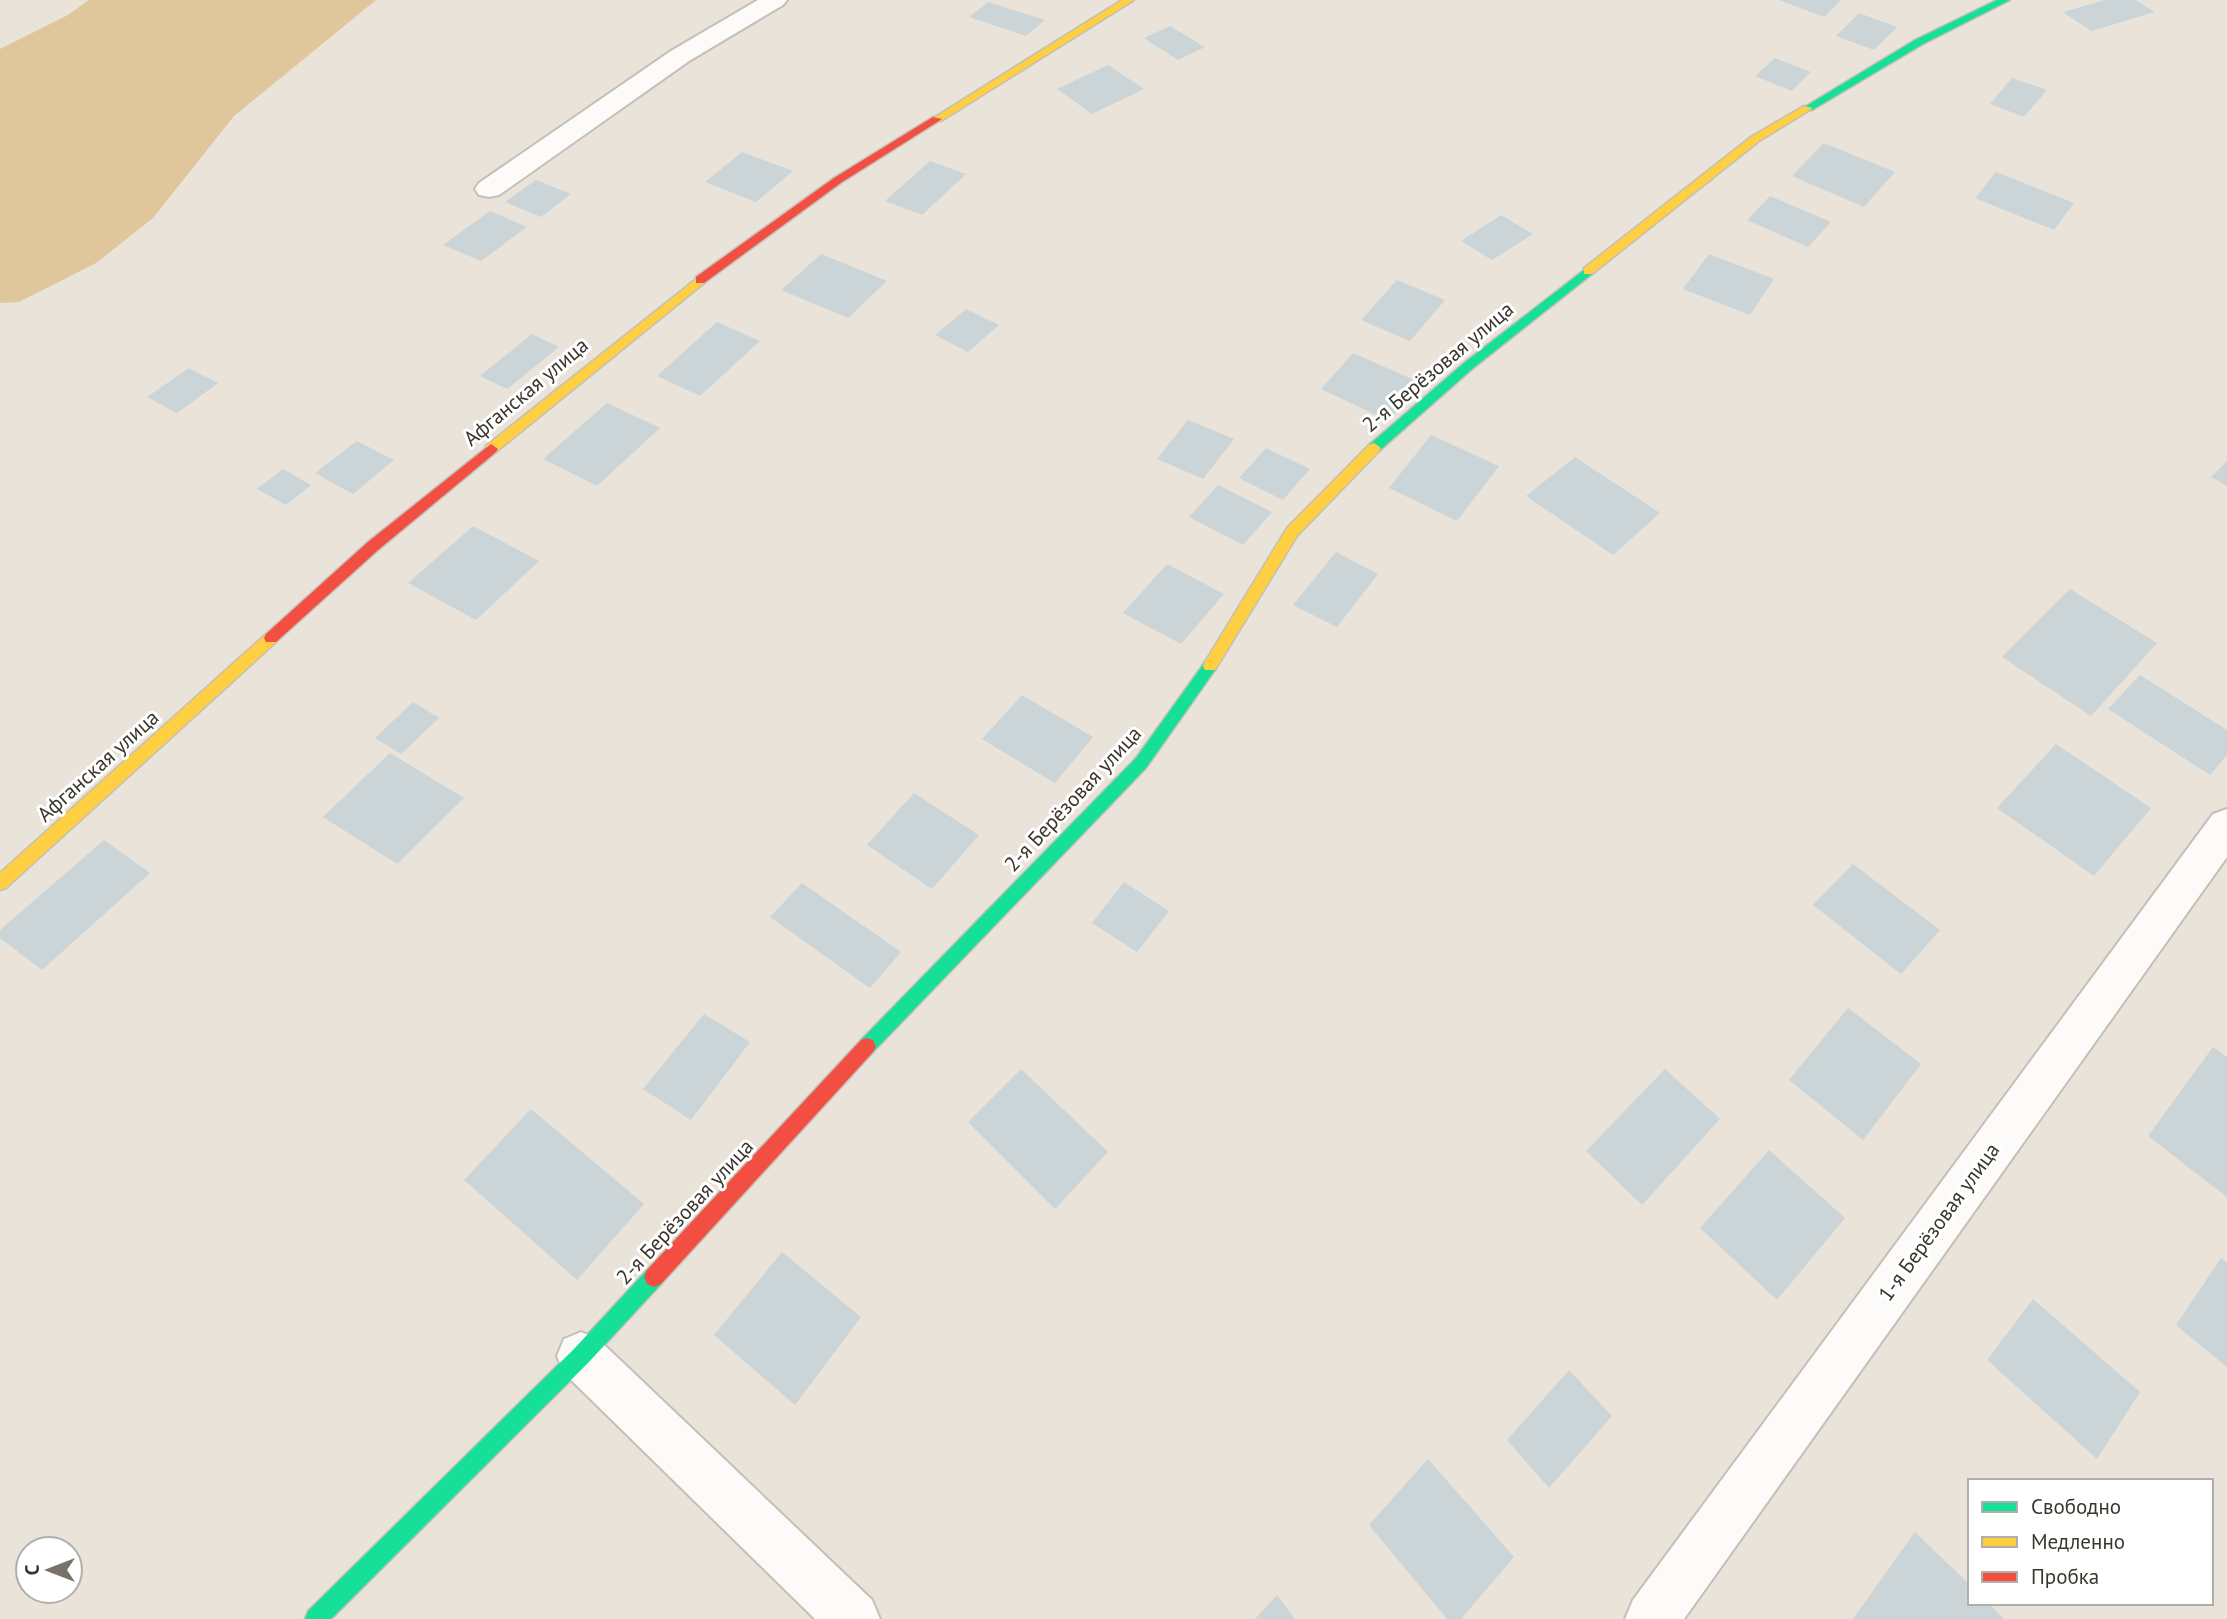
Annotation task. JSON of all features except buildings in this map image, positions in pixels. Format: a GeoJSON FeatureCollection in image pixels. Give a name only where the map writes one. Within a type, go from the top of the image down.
{"type":"FeatureCollection","features":[{"type":"Feature","properties":{"kind":"street"},"geometry":{"type":"LineString","coordinates":[[489,189],[680,56],[775,0]]}},
{"type":"Feature","properties":{"kind":"street","name":"Афганская улица"},"geometry":{"type":"LineString","coordinates":[[0,883],[373,546],[669,302],[838,180],[1129,0]]}},
{"type":"Feature","properties":{"kind":"street","name":"2-я Берёзовая улица"},"geometry":{"type":"LineString","coordinates":[[316,1619],[581,1356],[876,1035],[1141,763],[1226,643],[1292,532],[1378,444],[1468,366],[1755,139],[1919,42],[2004,0]]}},
{"type":"Feature","properties":{"kind":"street","name":"1-я Берёзовая улица"},"geometry":{"type":"LineString","coordinates":[[1652,1619],[2227,826]]}},
{"type":"Feature","properties":{"kind":"street"},"geometry":{"type":"LineString","coordinates":[[581,1356],[853,1619]]}},
{"type":"Feature","properties":{"kind":"shaded area"},"geometry":{"type":"Polygon","coordinates":[[[89,0],[376,0],[234,116],[153,218],[96,263],[19,302],[0,303],[0,49],[68,15],[89,0]]]}},
{"type":"Feature","properties":{"kind":"traffic: fast"},"geometry":{"type":"LineString","coordinates":[[1808,108],[1919,42],[2005,0]]}},
{"type":"Feature","properties":{"kind":"traffic: fast"},"geometry":{"type":"LineString","coordinates":[[1374,448],[1468,366],[1588,271]]}},
{"type":"Feature","properties":{"kind":"traffic: fast"},"geometry":{"type":"LineString","coordinates":[[867,1046],[1141,763],[1210,666]]}},
{"type":"Feature","properties":{"kind":"traffic: fast"},"geometry":{"type":"LineString","coordinates":[[316,1619],[581,1356],[654,1277]]}},
{"type":"Feature","properties":{"kind":"traffic: slow"},"geometry":{"type":"LineString","coordinates":[[937,119],[1129,0]]}},
{"type":"Feature","properties":{"kind":"traffic: slow"},"geometry":{"type":"LineString","coordinates":[[1588,271],[1755,139],[1808,108]]}},
{"type":"Feature","properties":{"kind":"traffic: slow"},"geometry":{"type":"LineString","coordinates":[[491,449],[700,280]]}},
{"type":"Feature","properties":{"kind":"traffic: slow"},"geometry":{"type":"LineString","coordinates":[[1210,666],[1292,532],[1374,448]]}},
{"type":"Feature","properties":{"kind":"traffic: slow"},"geometry":{"type":"LineString","coordinates":[[0,883],[271,638]]}},
{"type":"Feature","properties":{"kind":"traffic: jam"},"geometry":{"type":"LineString","coordinates":[[700,280],[838,180],[937,119]]}},
{"type":"Feature","properties":{"kind":"traffic: jam"},"geometry":{"type":"LineString","coordinates":[[271,638],[373,546],[491,449]]}},
{"type":"Feature","properties":{"kind":"traffic: jam"},"geometry":{"type":"LineString","coordinates":[[654,1277],[867,1046]]}}]}
